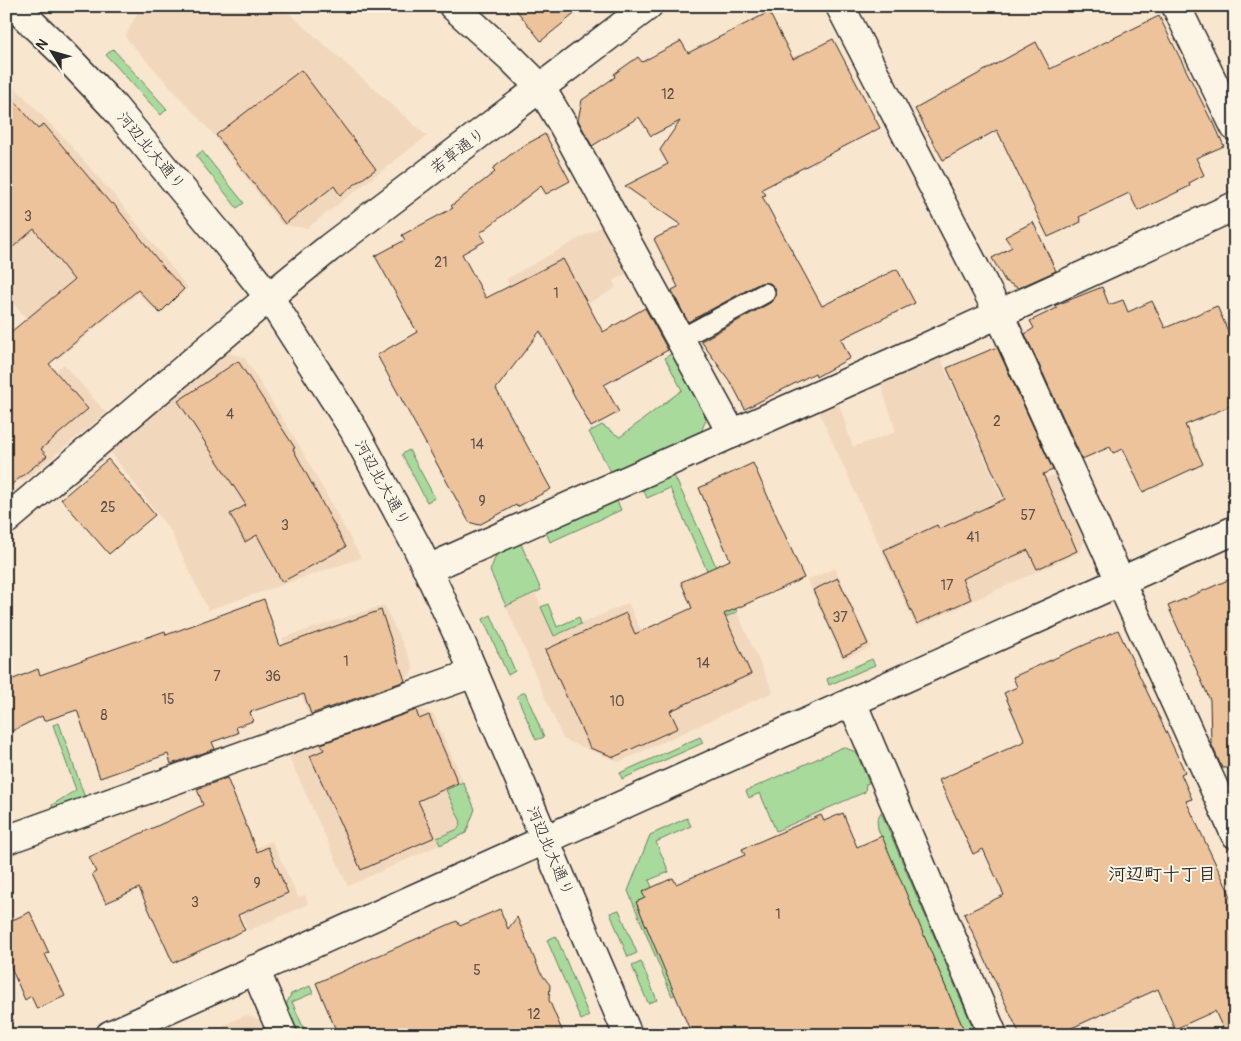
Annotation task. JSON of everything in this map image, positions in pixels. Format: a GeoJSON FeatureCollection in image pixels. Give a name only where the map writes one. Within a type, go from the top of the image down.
{"type":"FeatureCollection","features":[{"type":"Feature","properties":{"kind":"street","name":"河辺北大通り"},"geometry":{"type":"LineString","coordinates":[[14,6],[62,52],[140,136],[269,297],[354,430],[428,569],[628,1035]]}},
{"type":"Feature","properties":{"kind":"street"},"geometry":{"type":"LineString","coordinates":[[453,6],[512,58],[541,88],[732,434]]}},
{"type":"Feature","properties":{"kind":"street","name":"若草通り"},"geometry":{"type":"LineString","coordinates":[[9,511],[329,248],[648,6]]}},
{"type":"Feature","properties":{"kind":"street"},"geometry":{"type":"LineString","coordinates":[[840,6],[999,314],[1235,834]]}},
{"type":"Feature","properties":{"kind":"street"},"geometry":{"type":"LineString","coordinates":[[1176,6],[1235,127]]}},
{"type":"Feature","properties":{"kind":"street"},"geometry":{"type":"LineString","coordinates":[[428,569],[999,314],[1235,206]]}},
{"type":"Feature","properties":{"kind":"street"},"geometry":{"type":"LineString","coordinates":[[110,1035],[1235,530]]}},
{"type":"Feature","properties":{"kind":"street"},"geometry":{"type":"LineString","coordinates":[[6,840],[474,673]]}},
{"type":"Feature","properties":{"kind":"street"},"geometry":{"type":"LineString","coordinates":[[852,702],[993,1035]]}},
{"type":"Feature","properties":{"kind":"street"},"geometry":{"type":"LineString","coordinates":[[255,969],[282,1035]]}},
{"type":"Feature","properties":{"kind":"lane"},"geometry":{"type":"LineString","coordinates":[[680,339],[765,293]]}},
{"type":"Feature","properties":{"kind":"shaded area"},"geometry":{"type":"Polygon","coordinates":[[[141,6],[281,6],[427,136],[307,228],[282,225],[213,134],[125,37],[141,6]]]}},
{"type":"Feature","properties":{"kind":"shaded area"},"geometry":{"type":"Polygon","coordinates":[[[6,78],[65,139],[119,201],[188,288],[160,315],[138,293],[59,358],[6,295],[6,78]]]}},
{"type":"Feature","properties":{"kind":"shaded area"},"geometry":{"type":"Polygon","coordinates":[[[602,226],[628,273],[613,281],[616,288],[535,333],[506,279],[602,226]]]}},
{"type":"Feature","properties":{"kind":"shaded area"},"geometry":{"type":"Polygon","coordinates":[[[224,352],[244,357],[300,447],[361,558],[208,610],[171,532],[109,450],[224,352]]]}},
{"type":"Feature","properties":{"kind":"shaded area"},"geometry":{"type":"Polygon","coordinates":[[[939,355],[1002,498],[1056,474],[1085,539],[1080,552],[916,627],[818,410],[838,401],[853,447],[896,432],[880,382],[939,355]]]}},
{"type":"Feature","properties":{"kind":"shaded area"},"geometry":{"type":"Polygon","coordinates":[[[64,364],[106,413],[24,481],[9,480],[6,413],[64,364]]]}},
{"type":"Feature","properties":{"kind":"shaded area"},"geometry":{"type":"Polygon","coordinates":[[[835,568],[871,647],[843,659],[807,580],[835,568]]]}},
{"type":"Feature","properties":{"kind":"shaded area"},"geometry":{"type":"Polygon","coordinates":[[[535,593],[554,636],[628,603],[650,649],[737,612],[773,692],[619,762],[563,739],[506,606],[535,593]]]}},
{"type":"Feature","properties":{"kind":"shaded area"},"geometry":{"type":"Polygon","coordinates":[[[384,605],[414,667],[405,683],[309,717],[282,638],[384,605]]]}},
{"type":"Feature","properties":{"kind":"shaded area"},"geometry":{"type":"Polygon","coordinates":[[[418,708],[434,715],[475,809],[466,833],[348,886],[288,755],[418,708]]]}},
{"type":"Feature","properties":{"kind":"shaded area"},"geometry":{"type":"Polygon","coordinates":[[[272,841],[298,897],[305,895],[308,904],[248,931],[219,865],[272,841]]]}},
{"type":"Feature","properties":{"kind":"shaded area"},"geometry":{"type":"Polygon","coordinates":[[[246,1015],[260,1020],[266,1035],[202,1035],[246,1015]]]}},
{"type":"Feature","properties":{"kind":"green space"},"geometry":{"type":"Polygon","coordinates":[[[113,49],[167,109],[161,115],[106,55],[113,49]]]}},
{"type":"Feature","properties":{"kind":"green space"},"geometry":{"type":"Polygon","coordinates":[[[202,151],[244,203],[237,208],[196,156],[202,151]]]}},
{"type":"Feature","properties":{"kind":"green space"},"geometry":{"type":"Polygon","coordinates":[[[672,353],[707,417],[701,432],[611,472],[589,432],[602,425],[620,437],[682,390],[665,358],[672,353]]]}},
{"type":"Feature","properties":{"kind":"green space"},"geometry":{"type":"Polygon","coordinates":[[[409,450],[435,498],[427,502],[402,454],[409,450]]]}},
{"type":"Feature","properties":{"kind":"green space"},"geometry":{"type":"Polygon","coordinates":[[[674,475],[737,612],[650,650],[723,606],[670,488],[647,498],[643,489],[674,475]]]}},
{"type":"Feature","properties":{"kind":"green space"},"geometry":{"type":"Polygon","coordinates":[[[617,501],[621,510],[550,542],[546,532],[617,501]]]}},
{"type":"Feature","properties":{"kind":"green space"},"geometry":{"type":"Polygon","coordinates":[[[521,544],[541,590],[506,606],[490,571],[496,555],[521,544]]]}},
{"type":"Feature","properties":{"kind":"green space"},"geometry":{"type":"Polygon","coordinates":[[[548,604],[557,627],[579,617],[581,624],[554,636],[541,607],[548,604]]]}},
{"type":"Feature","properties":{"kind":"green space"},"geometry":{"type":"Polygon","coordinates":[[[491,615],[515,671],[508,675],[483,619],[491,615]]]}},
{"type":"Feature","properties":{"kind":"green space"},"geometry":{"type":"Polygon","coordinates":[[[872,659],[875,665],[829,685],[827,679],[872,659]]]}},
{"type":"Feature","properties":{"kind":"green space"},"geometry":{"type":"Polygon","coordinates":[[[525,692],[544,737],[536,740],[517,696],[525,692]]]}},
{"type":"Feature","properties":{"kind":"green space"},"geometry":{"type":"Polygon","coordinates":[[[59,723],[85,798],[53,809],[52,805],[76,790],[53,725],[59,723]]]}},
{"type":"Feature","properties":{"kind":"green space"},"geometry":{"type":"Polygon","coordinates":[[[700,737],[703,743],[622,779],[620,773],[700,737]]]}},
{"type":"Feature","properties":{"kind":"green space"},"geometry":{"type":"Polygon","coordinates":[[[843,747],[856,752],[869,783],[866,784],[865,792],[776,831],[760,793],[749,798],[746,791],[843,747]]]}},
{"type":"Feature","properties":{"kind":"green space"},"geometry":{"type":"Polygon","coordinates":[[[463,782],[475,809],[466,833],[440,845],[437,838],[458,829],[461,822],[446,790],[463,782]]]}},
{"type":"Feature","properties":{"kind":"green space"},"geometry":{"type":"Polygon","coordinates":[[[881,812],[976,1035],[966,1035],[878,829],[877,820],[881,812]]]}},
{"type":"Feature","properties":{"kind":"green space"},"geometry":{"type":"Polygon","coordinates":[[[687,818],[691,826],[656,842],[669,872],[649,880],[655,894],[636,902],[676,994],[672,996],[628,891],[650,835],[687,818]]]}},
{"type":"Feature","properties":{"kind":"green space"},"geometry":{"type":"Polygon","coordinates":[[[619,910],[637,953],[628,957],[610,913],[619,910]]]}},
{"type":"Feature","properties":{"kind":"green space"},"geometry":{"type":"Polygon","coordinates":[[[556,936],[589,1016],[581,1020],[547,940],[556,936]]]}},
{"type":"Feature","properties":{"kind":"green space"},"geometry":{"type":"Polygon","coordinates":[[[641,962],[657,1000],[648,1003],[632,966],[641,962]]]}},
{"type":"Feature","properties":{"kind":"green space"},"geometry":{"type":"Polygon","coordinates":[[[310,986],[313,993],[292,1002],[304,1029],[298,1032],[286,1005],[291,994],[310,986]]]}},
{"type":"Feature","properties":{"kind":"building"},"geometry":{"type":"Polygon","coordinates":[[[513,6],[584,6],[541,41],[513,6]]]}},
{"type":"Feature","properties":{"kind":"building"},"geometry":{"type":"Polygon","coordinates":[[[769,12],[793,59],[833,39],[880,128],[762,189],[766,195],[762,196],[822,306],[897,269],[915,303],[841,339],[850,358],[816,377],[815,373],[745,409],[733,386],[701,341],[770,303],[775,298],[775,288],[770,283],[760,283],[688,322],[672,290],[678,287],[654,239],[681,225],[625,186],[668,164],[660,150],[680,121],[651,136],[639,117],[592,146],[578,120],[582,100],[615,77],[614,74],[638,57],[642,62],[681,41],[688,53],[769,12]]]}},
{"type":"Feature","properties":{"kind":"building"},"geometry":{"type":"Polygon","coordinates":[[[1159,16],[1224,146],[1196,158],[1204,175],[1189,183],[1190,186],[1138,211],[1129,193],[1079,217],[1081,222],[1048,237],[997,130],[943,160],[915,109],[1036,42],[1050,69],[1159,16]]]}},
{"type":"Feature","properties":{"kind":"building"},"geometry":{"type":"Polygon","coordinates":[[[301,70],[376,169],[340,195],[334,186],[285,224],[216,135],[301,70]]]}},
{"type":"Feature","properties":{"kind":"building"},"geometry":{"type":"Polygon","coordinates":[[[6,90],[38,129],[44,124],[111,204],[113,203],[164,268],[184,289],[160,313],[138,290],[49,364],[88,409],[41,449],[47,456],[6,489],[6,336],[74,280],[34,229],[6,253],[6,90]]]}},
{"type":"Feature","properties":{"kind":"building"},"geometry":{"type":"Polygon","coordinates":[[[545,134],[570,181],[546,194],[541,186],[480,233],[485,241],[462,254],[486,298],[563,259],[603,332],[645,308],[668,350],[604,385],[619,412],[591,427],[540,331],[496,389],[551,489],[479,525],[469,522],[377,355],[417,332],[375,256],[405,240],[402,235],[453,208],[451,206],[495,172],[492,169],[518,149],[545,134]]]}},
{"type":"Feature","properties":{"kind":"building"},"geometry":{"type":"Polygon","coordinates":[[[1033,222],[1056,271],[1018,288],[1005,281],[992,258],[1012,247],[1005,237],[1033,222]]]}},
{"type":"Feature","properties":{"kind":"building"},"geometry":{"type":"Polygon","coordinates":[[[1102,287],[1109,305],[1123,300],[1128,312],[1152,301],[1165,328],[1217,306],[1235,347],[1235,404],[1185,425],[1203,464],[1143,492],[1123,449],[1113,453],[1110,447],[1082,459],[1025,334],[1034,328],[1030,321],[1057,308],[1054,306],[1102,287]]]}},
{"type":"Feature","properties":{"kind":"building"},"geometry":{"type":"Polygon","coordinates":[[[997,347],[1053,470],[1043,474],[1077,551],[1037,569],[1028,550],[962,579],[971,599],[917,624],[884,550],[937,525],[939,529],[1005,499],[947,368],[997,347]]]}},
{"type":"Feature","properties":{"kind":"building"},"geometry":{"type":"Polygon","coordinates":[[[238,361],[295,448],[293,449],[346,547],[282,582],[257,535],[245,542],[230,514],[246,505],[178,401],[238,361]]]}},
{"type":"Feature","properties":{"kind":"building"},"geometry":{"type":"Polygon","coordinates":[[[108,459],[155,515],[109,554],[61,499],[108,459]]]}},
{"type":"Feature","properties":{"kind":"building"},"geometry":{"type":"Polygon","coordinates":[[[753,463],[804,578],[724,614],[751,674],[670,711],[678,728],[614,757],[590,748],[545,650],[626,613],[635,634],[692,608],[681,582],[730,560],[699,488],[753,463]]]}},
{"type":"Feature","properties":{"kind":"building"},"geometry":{"type":"Polygon","coordinates":[[[1235,577],[1235,768],[1222,768],[1211,743],[1210,700],[1168,606],[1235,577]]]}},
{"type":"Feature","properties":{"kind":"building"},"geometry":{"type":"Polygon","coordinates":[[[838,578],[868,644],[843,656],[813,590],[838,578]]]}},
{"type":"Feature","properties":{"kind":"building"},"geometry":{"type":"Polygon","coordinates":[[[264,599],[280,646],[381,610],[405,681],[311,714],[304,694],[250,712],[253,721],[236,727],[238,733],[212,742],[215,749],[171,764],[168,754],[100,778],[77,710],[44,721],[42,716],[6,734],[6,682],[38,669],[40,675],[165,631],[166,635],[264,599]]]}},
{"type":"Feature","properties":{"kind":"building"},"geometry":{"type":"Polygon","coordinates":[[[1118,630],[1185,772],[1181,774],[1192,799],[1186,801],[1235,905],[1235,1035],[1226,1035],[1215,1011],[1175,1029],[1158,989],[1056,1035],[1020,1035],[964,914],[1004,895],[983,849],[973,854],[939,780],[1025,741],[1004,693],[1017,687],[1013,677],[1118,630]]]}},
{"type":"Feature","properties":{"kind":"building"},"geometry":{"type":"Polygon","coordinates":[[[416,710],[419,719],[429,715],[458,783],[418,801],[435,837],[361,870],[310,756],[324,750],[321,744],[416,710]]]}},
{"type":"Feature","properties":{"kind":"building"},"geometry":{"type":"Polygon","coordinates":[[[227,778],[257,852],[268,847],[288,893],[238,915],[245,930],[173,963],[139,888],[106,903],[92,874],[96,872],[89,857],[203,805],[197,789],[227,778]]]}},
{"type":"Feature","properties":{"kind":"building"},"geometry":{"type":"Polygon","coordinates":[[[843,813],[857,847],[882,836],[966,1035],[692,1035],[636,902],[645,898],[642,892],[673,878],[676,884],[745,855],[742,849],[821,815],[824,821],[843,813]]]}},
{"type":"Feature","properties":{"kind":"building"},"geometry":{"type":"Polygon","coordinates":[[[500,909],[508,929],[517,917],[540,972],[550,985],[549,1000],[564,1035],[338,1035],[316,983],[457,921],[460,926],[500,909]]]}},
{"type":"Feature","properties":{"kind":"building"},"geometry":{"type":"Polygon","coordinates":[[[30,912],[49,953],[45,954],[65,996],[37,1009],[31,996],[25,1000],[6,956],[6,923],[30,912]]]}},
{"type":"Feature","properties":{"kind":"district","name":"河辺町十丁目"},"geometry":{"type":"Point","coordinates":[1162,874]}}]}
